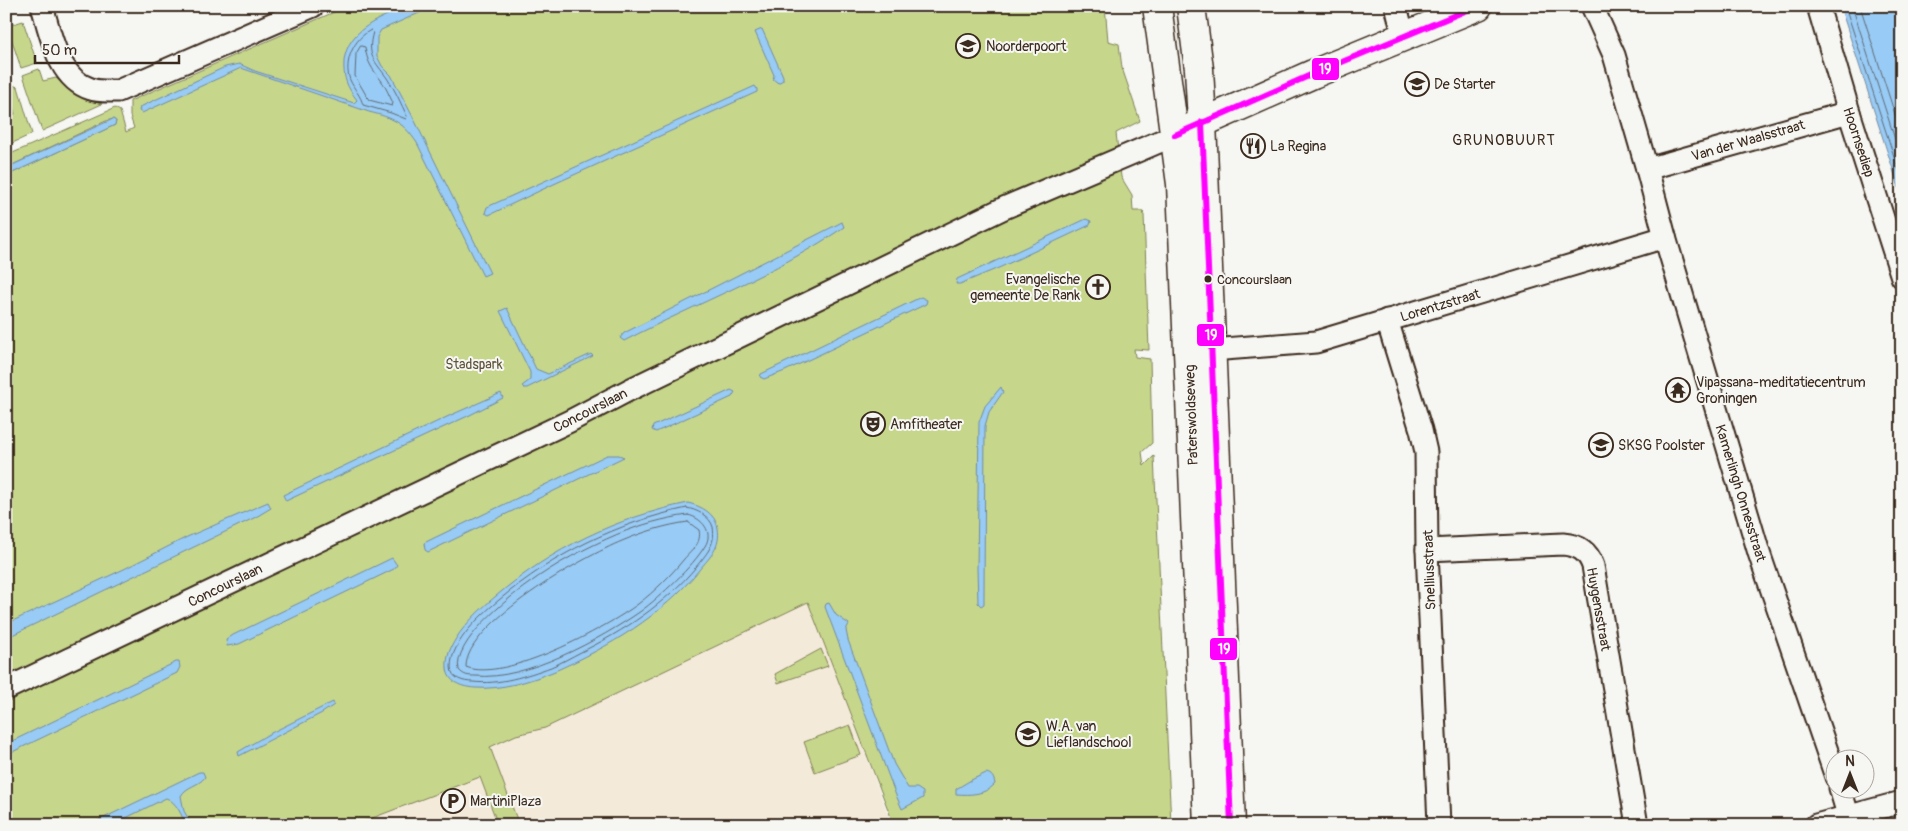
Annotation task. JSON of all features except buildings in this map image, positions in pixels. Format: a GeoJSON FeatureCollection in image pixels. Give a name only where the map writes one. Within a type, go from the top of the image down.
{"type":"FeatureCollection","features":[{"type":"Feature","properties":{"kind":"main road","name":"Paterswoldseweg"},"geometry":{"type":"LineString","coordinates":[[1157,6],[1175,135],[1181,194],[1208,825]]}},
{"type":"Feature","properties":{"kind":"main road","name":"Paterswoldseweg"},"geometry":{"type":"LineString","coordinates":[[1191,6],[1199,69],[1202,122],[1232,825]]}},
{"type":"Feature","properties":{"kind":"main road"},"geometry":{"type":"LineString","coordinates":[[1175,135],[1312,74],[1404,38],[1478,6]]}},
{"type":"Feature","properties":{"kind":"street"},"geometry":{"type":"LineString","coordinates":[[42,6],[58,54],[72,77],[92,89],[118,91],[313,6]]}},
{"type":"Feature","properties":{"kind":"street"},"geometry":{"type":"LineString","coordinates":[[1396,6],[1404,38]]}},
{"type":"Feature","properties":{"kind":"street","name":"Kamerlingh Onnesstraat"},"geometry":{"type":"LineString","coordinates":[[1592,6],[1614,55],[1665,238],[1759,553],[1826,748]]}},
{"type":"Feature","properties":{"kind":"street","name":"Hoornsediep"},"geometry":{"type":"LineString","coordinates":[[1818,6],[1849,112],[1902,277]]}},
{"type":"Feature","properties":{"kind":"street","name":"Van der Waalsstraat"},"geometry":{"type":"LineString","coordinates":[[1647,169],[1849,112]]}},
{"type":"Feature","properties":{"kind":"street","name":"Concourslaan"},"geometry":{"type":"LineString","coordinates":[[6,689],[570,421],[628,390],[1004,208],[1175,135]]}},
{"type":"Feature","properties":{"kind":"street","name":"Lorentzstraat"},"geometry":{"type":"LineString","coordinates":[[1211,350],[1316,342],[1665,238]]}},
{"type":"Feature","properties":{"kind":"street","name":"Snelliusstraat"},"geometry":{"type":"LineString","coordinates":[[1387,320],[1426,452],[1439,825]]}},
{"type":"Feature","properties":{"kind":"street","name":"Huygensstraat"},"geometry":{"type":"LineString","coordinates":[[1428,550],[1563,544],[1580,548],[1586,553],[1593,566],[1637,825]]}},
{"type":"Feature","properties":{"kind":"street"},"geometry":{"type":"LineString","coordinates":[[1843,798],[1850,820]]}},
{"type":"Feature","properties":{"kind":"street"},"geometry":{"type":"LineString","coordinates":[[1816,825],[1850,820],[1902,802]]}},
{"type":"Feature","properties":{"kind":"shaded area"},"geometry":{"type":"Polygon","coordinates":[[[809,602],[892,825],[318,825],[809,602]]]}},
{"type":"Feature","properties":{"kind":"green space","name":"Stadspark"},"geometry":{"type":"Polygon","coordinates":[[[348,6],[1105,6],[1108,41],[1119,44],[1122,68],[1140,121],[1116,133],[1121,177],[1132,195],[1133,211],[1143,211],[1144,215],[1149,350],[1134,349],[1135,357],[1150,359],[1152,443],[1142,452],[1144,466],[1154,456],[1171,825],[894,825],[808,602],[545,728],[516,735],[490,747],[519,825],[498,825],[480,777],[354,825],[324,825],[323,822],[318,825],[6,825],[6,176],[115,125],[116,121],[113,119],[106,121],[6,168],[6,156],[115,108],[120,111],[126,132],[134,128],[130,116],[130,101],[348,6]]]}},
{"type":"Feature","properties":{"kind":"green space"},"geometry":{"type":"Polygon","coordinates":[[[23,21],[37,63],[21,68],[7,26],[23,21]]]}},
{"type":"Feature","properties":{"kind":"green space"},"geometry":{"type":"Polygon","coordinates":[[[39,69],[43,81],[56,78],[77,94],[102,104],[42,131],[23,75],[39,69]]]}},
{"type":"Feature","properties":{"kind":"green space"},"geometry":{"type":"Polygon","coordinates":[[[9,84],[18,87],[32,134],[6,146],[6,117],[15,114],[7,87],[9,84]]]}},
{"type":"Feature","properties":{"kind":"green space"},"geometry":{"type":"Polygon","coordinates":[[[821,649],[828,666],[778,683],[775,674],[821,649]]]}},
{"type":"Feature","properties":{"kind":"green space"},"geometry":{"type":"Polygon","coordinates":[[[850,725],[861,755],[815,772],[804,742],[850,725]]]}},
{"type":"Feature","properties":{"kind":"water"},"geometry":{"type":"Polygon","coordinates":[[[408,6],[435,6],[381,30],[377,37],[377,56],[382,66],[391,75],[414,119],[490,273],[483,276],[417,143],[407,130],[385,116],[241,68],[142,113],[139,111],[140,107],[225,67],[239,64],[354,103],[357,100],[346,82],[344,72],[344,61],[352,40],[367,26],[408,6]]]}},
{"type":"Feature","properties":{"kind":"water"},"geometry":{"type":"Polygon","coordinates":[[[1840,6],[1902,6],[1902,197],[1840,6]]]}},
{"type":"Feature","properties":{"kind":"water"},"geometry":{"type":"Polygon","coordinates":[[[762,29],[783,76],[783,80],[778,83],[773,79],[774,75],[755,32],[762,29]]]}},
{"type":"Feature","properties":{"kind":"water"},"geometry":{"type":"Polygon","coordinates":[[[755,86],[757,92],[489,215],[485,213],[487,207],[755,86]]]}},
{"type":"Feature","properties":{"kind":"water"},"geometry":{"type":"Polygon","coordinates":[[[113,119],[116,121],[115,125],[6,176],[6,168],[113,119]]]}},
{"type":"Feature","properties":{"kind":"water"},"geometry":{"type":"Polygon","coordinates":[[[1086,219],[1091,221],[1090,225],[1001,267],[956,284],[957,279],[1086,219]]]}},
{"type":"Feature","properties":{"kind":"water"},"geometry":{"type":"Polygon","coordinates":[[[842,222],[844,227],[764,274],[624,341],[620,338],[624,333],[842,222]]]}},
{"type":"Feature","properties":{"kind":"water"},"geometry":{"type":"Polygon","coordinates":[[[921,297],[927,300],[926,304],[785,371],[764,379],[760,377],[761,374],[921,297]]]}},
{"type":"Feature","properties":{"kind":"water"},"geometry":{"type":"Polygon","coordinates":[[[507,308],[536,369],[548,374],[591,354],[593,356],[524,388],[522,386],[530,380],[530,372],[500,311],[507,308]]]}},
{"type":"Feature","properties":{"kind":"water"},"geometry":{"type":"Polygon","coordinates":[[[1001,387],[1003,392],[989,412],[985,426],[984,604],[981,606],[978,603],[977,569],[979,422],[985,406],[1001,387]]]}},
{"type":"Feature","properties":{"kind":"water"},"geometry":{"type":"Polygon","coordinates":[[[731,390],[735,392],[732,397],[656,432],[652,430],[653,426],[731,390]]]}},
{"type":"Feature","properties":{"kind":"water"},"geometry":{"type":"Polygon","coordinates":[[[501,393],[503,398],[470,415],[286,501],[283,495],[451,415],[501,393]]]}},
{"type":"Feature","properties":{"kind":"water"},"geometry":{"type":"Polygon","coordinates":[[[607,455],[624,457],[428,552],[425,550],[424,543],[607,455]]]}},
{"type":"Feature","properties":{"kind":"water"},"geometry":{"type":"Polygon","coordinates":[[[268,502],[271,508],[256,517],[6,638],[6,624],[124,569],[187,537],[268,502]]]}},
{"type":"Feature","properties":{"kind":"water"},"geometry":{"type":"Polygon","coordinates":[[[688,503],[698,506],[711,514],[718,528],[718,541],[714,551],[684,587],[651,616],[615,641],[595,652],[536,678],[495,688],[475,688],[465,687],[453,681],[450,677],[447,668],[448,658],[456,638],[480,610],[518,579],[563,549],[610,526],[661,509],[688,503]]]}},
{"type":"Feature","properties":{"kind":"water"},"geometry":{"type":"Polygon","coordinates":[[[392,558],[397,565],[394,569],[239,644],[227,646],[226,640],[233,635],[392,558]]]}},
{"type":"Feature","properties":{"kind":"water"},"geometry":{"type":"Polygon","coordinates":[[[829,603],[836,615],[849,624],[846,630],[848,640],[894,764],[908,788],[917,788],[923,792],[923,798],[902,809],[825,607],[829,603]]]}},
{"type":"Feature","properties":{"kind":"water"},"geometry":{"type":"Polygon","coordinates":[[[179,662],[180,667],[177,673],[6,755],[6,744],[179,662]]]}},
{"type":"Feature","properties":{"kind":"water"},"geometry":{"type":"Polygon","coordinates":[[[333,702],[334,705],[322,713],[239,756],[238,752],[267,735],[333,702]]]}},
{"type":"Feature","properties":{"kind":"water"},"geometry":{"type":"Polygon","coordinates":[[[199,772],[203,772],[205,777],[186,790],[181,796],[184,811],[192,825],[186,825],[176,805],[166,798],[112,825],[89,825],[199,772]]]}},
{"type":"Feature","properties":{"kind":"water"},"geometry":{"type":"Polygon","coordinates":[[[986,773],[991,775],[994,780],[995,784],[991,788],[977,794],[956,794],[956,789],[986,773]]]}},
{"type":"Feature","properties":{"kind":"transit line","name":"19"},"geometry":{"type":"LineString","coordinates":[[1175,135],[1313,74],[1477,6]]}},
{"type":"Feature","properties":{"kind":"transit line","name":"19"},"geometry":{"type":"LineString","coordinates":[[1202,122],[1231,825]]}},
{"type":"Feature","properties":{"kind":"place","name":"Noorderpoort"},"geometry":{"type":"Point","coordinates":[968,46]}},
{"type":"Feature","properties":{"kind":"place","name":"De Starter"},"geometry":{"type":"Point","coordinates":[1417,84]}},
{"type":"Feature","properties":{"kind":"place","name":"La Regina"},"geometry":{"type":"Point","coordinates":[1253,146]}},
{"type":"Feature","properties":{"kind":"place","name":"Concourslaan"},"geometry":{"type":"Point","coordinates":[1208,279]}},
{"type":"Feature","properties":{"kind":"place","name":"Evangelische gemeente De Rank"},"geometry":{"type":"Point","coordinates":[1098,287]}},
{"type":"Feature","properties":{"kind":"place","name":"Vipassana-meditatiecentrum Groningen"},"geometry":{"type":"Point","coordinates":[1678,390]}},
{"type":"Feature","properties":{"kind":"place","name":"Amfitheater"},"geometry":{"type":"Point","coordinates":[873,424]}},
{"type":"Feature","properties":{"kind":"place","name":"SKSG Poolster"},"geometry":{"type":"Point","coordinates":[1601,445]}},
{"type":"Feature","properties":{"kind":"place","name":"W.A. van Lieflandschool"},"geometry":{"type":"Point","coordinates":[1028,734]}},
{"type":"Feature","properties":{"kind":"place","name":"MartiniPlaza"},"geometry":{"type":"Point","coordinates":[453,801]}},
{"type":"Feature","properties":{"kind":"district","name":"GRUNOBUURT"},"geometry":{"type":"Point","coordinates":[1504,140]}}]}
